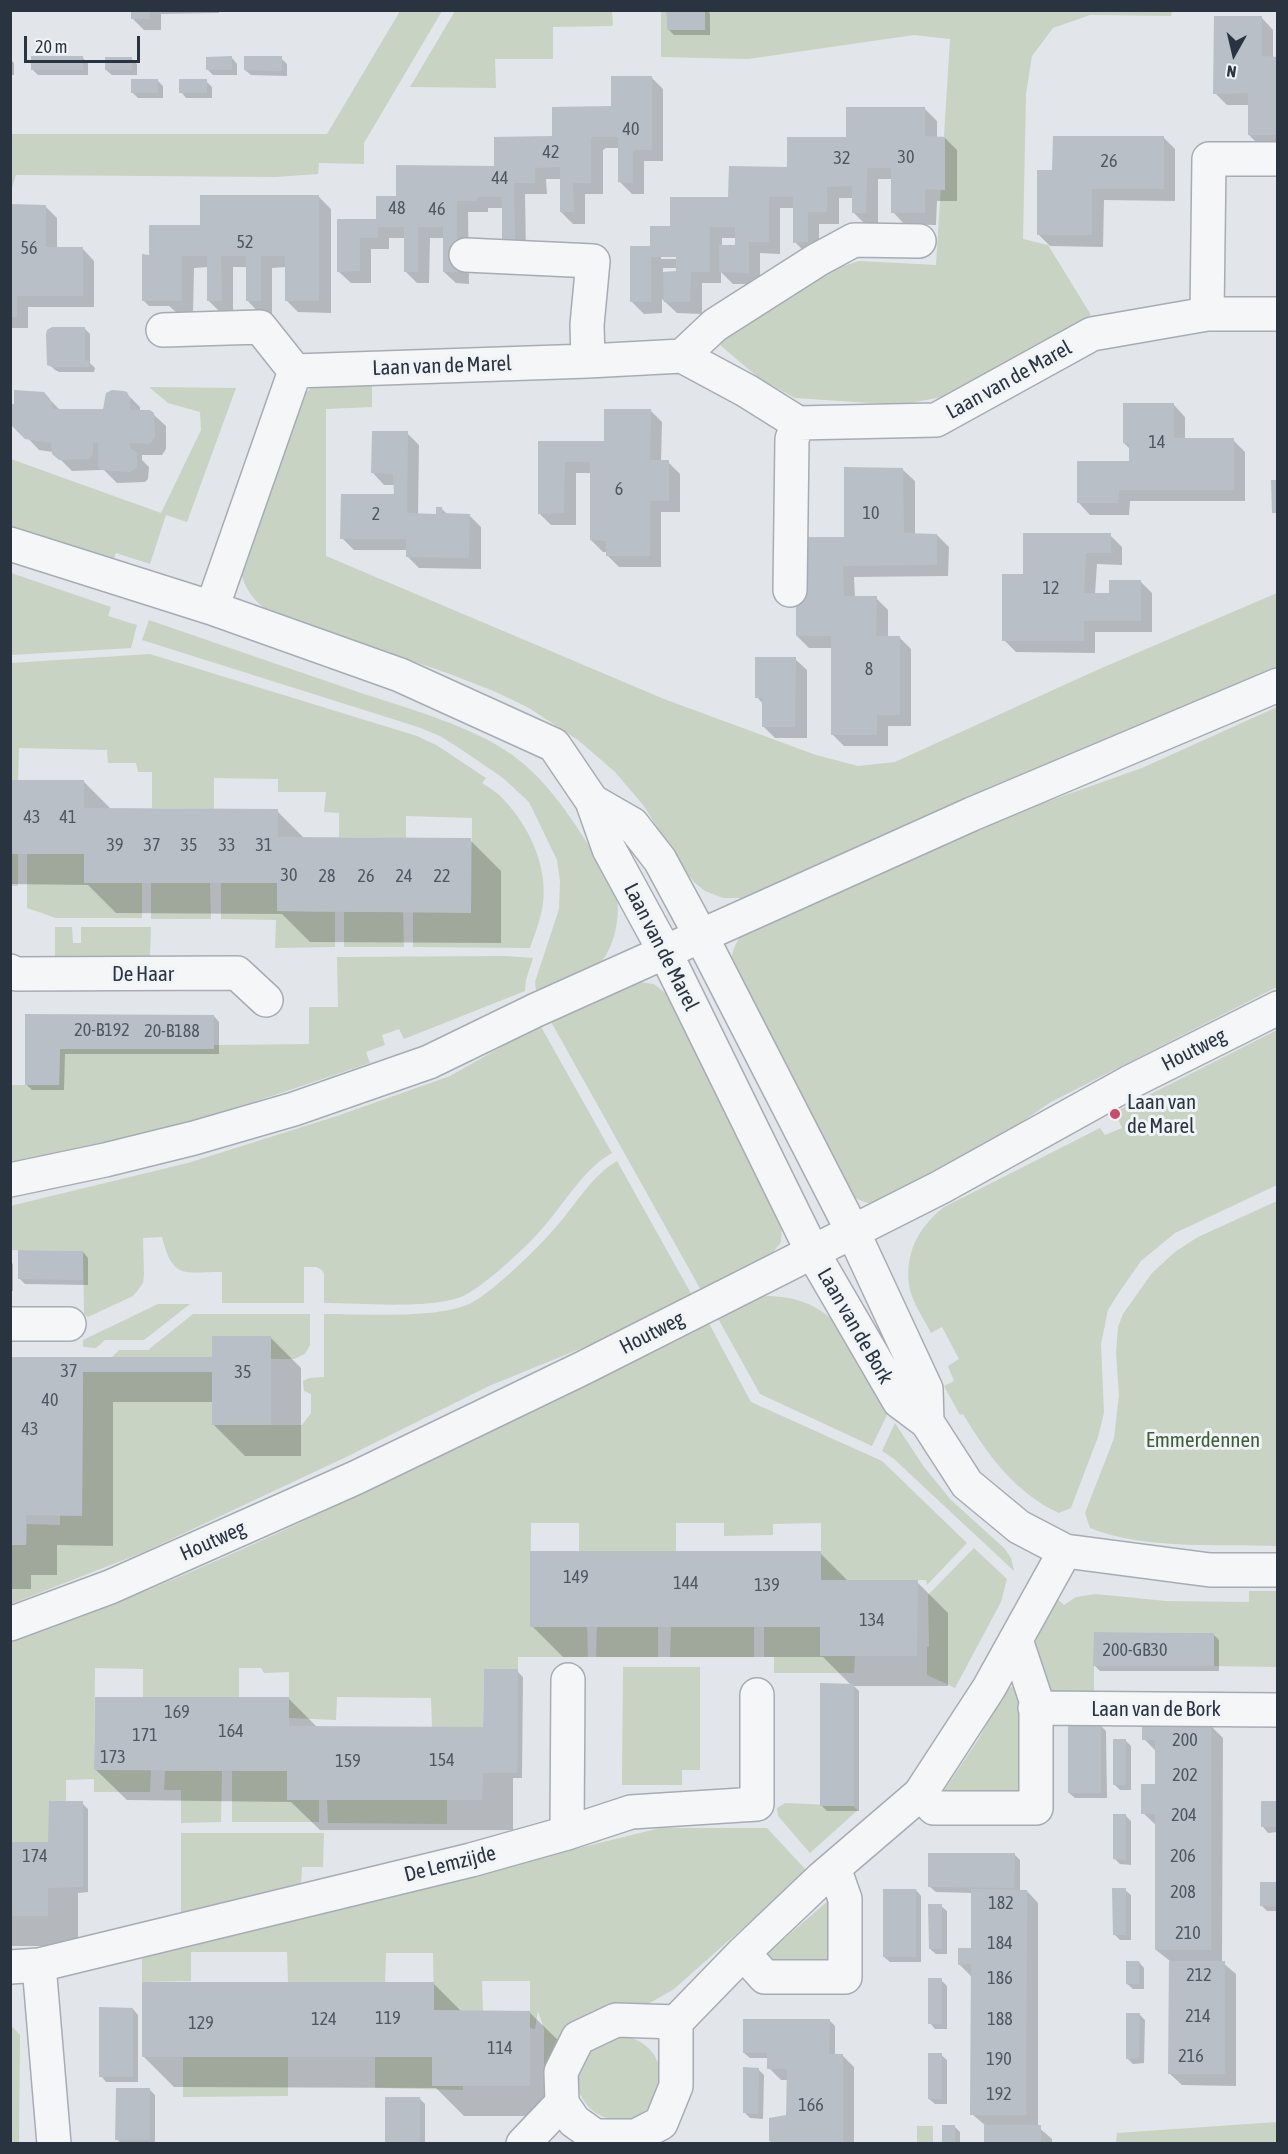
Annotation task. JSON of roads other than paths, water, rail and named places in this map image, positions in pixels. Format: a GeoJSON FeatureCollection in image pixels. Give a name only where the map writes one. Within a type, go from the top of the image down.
{"type":"FeatureCollection","features":[{"type":"Feature","properties":{"kind":"street"},"geometry":{"type":"LineString","coordinates":[[1207,314],[1209,159],[1278,159]]}},
{"type":"Feature","properties":{"kind":"street"},"geometry":{"type":"LineString","coordinates":[[790,590],[792,439],[798,423],[747,391],[682,356],[715,325],[817,260],[854,240],[919,241]]}},
{"type":"Feature","properties":{"kind":"street"},"geometry":{"type":"LineString","coordinates":[[466,255],[592,261],[587,325],[588,361]]}},
{"type":"Feature","properties":{"kind":"street","name":"Laan van de Marel"},"geometry":{"type":"LineString","coordinates":[[798,423],[936,420],[1092,334],[1207,314],[1278,314]]}},
{"type":"Feature","properties":{"kind":"street"},"geometry":{"type":"LineString","coordinates":[[163,330],[260,327],[295,371],[212,608]]}},
{"type":"Feature","properties":{"kind":"street","name":"Laan van de Marel"},"geometry":{"type":"LineString","coordinates":[[295,371],[682,356]]}},
{"type":"Feature","properties":{"kind":"street","name":"Laan van de Marel"},"geometry":{"type":"LineString","coordinates":[[10,544],[212,608],[400,675],[554,745],[592,801],[609,849],[665,952],[813,1253]]}},
{"type":"Feature","properties":{"kind":"street"},"geometry":{"type":"LineString","coordinates":[[10,1180],[194,1138],[294,1109],[429,1062],[536,1010],[972,814],[1278,685]]}},
{"type":"Feature","properties":{"kind":"street","name":"Laan van de Marel"},"geometry":{"type":"LineString","coordinates":[[592,801],[632,824],[660,860],[853,1233]]}},
{"type":"Feature","properties":{"kind":"street","name":"De Haar"},"geometry":{"type":"LineString","coordinates":[[10,971],[16,974],[237,973],[266,1000]]}},
{"type":"Feature","properties":{"kind":"street","name":"Houtweg"},"geometry":{"type":"LineString","coordinates":[[10,1624],[110,1587],[355,1478],[584,1368],[853,1233],[1132,1081],[1278,1008]]}},
{"type":"Feature","properties":{"kind":"street","name":"Laan van de Bork"},"geometry":{"type":"LineString","coordinates":[[853,1233],[926,1389],[927,1422]]}},
{"type":"Feature","properties":{"kind":"street","name":"Laan van de Bork"},"geometry":{"type":"LineString","coordinates":[[813,1253],[899,1401],[927,1422],[968,1484],[1019,1527],[1065,1551],[1210,1570],[1278,1570]]}},
{"type":"Feature","properties":{"kind":"street"},"geometry":{"type":"LineString","coordinates":[[10,1324],[69,1324]]}},
{"type":"Feature","properties":{"kind":"street"},"geometry":{"type":"LineString","coordinates":[[676,2022],[615,2020],[578,2038],[561,2072],[562,2103],[574,2121],[595,2136],[636,2136],[661,2123],[676,2086],[676,2022],[742,1953],[834,1868],[920,1794],[989,1688],[1065,1551]]}},
{"type":"Feature","properties":{"kind":"street"},"geometry":{"type":"LineString","coordinates":[[920,1794],[934,1808],[1036,1808],[1036,1700],[1016,1640]]}},
{"type":"Feature","properties":{"kind":"street"},"geometry":{"type":"LineString","coordinates":[[567,1833],[568,1680]]}},
{"type":"Feature","properties":{"kind":"street","name":"De Lemzijde"},"geometry":{"type":"LineString","coordinates":[[54,2144],[25,1966],[459,1863],[567,1833],[631,1812],[757,1804],[757,1695]]}},
{"type":"Feature","properties":{"kind":"street","name":"Laan van de Bork"},"geometry":{"type":"LineString","coordinates":[[1035,1708],[1278,1710]]}},
{"type":"Feature","properties":{"kind":"street"},"geometry":{"type":"LineString","coordinates":[[742,1953],[765,1977],[845,1977],[845,1899],[834,1868]]}},
{"type":"Feature","properties":{"kind":"street"},"geometry":{"type":"LineString","coordinates":[[523,2144],[562,2103]]}},
{"type":"Feature","properties":{"kind":"place","name":"Laan van de Marel"},"geometry":{"type":"Point","coordinates":[1115,1114]}},
{"type":"Feature","properties":{"kind":"park label","name":"Emmerdennen"},"geometry":{"type":"Point","coordinates":[1203,1440]}}]}
